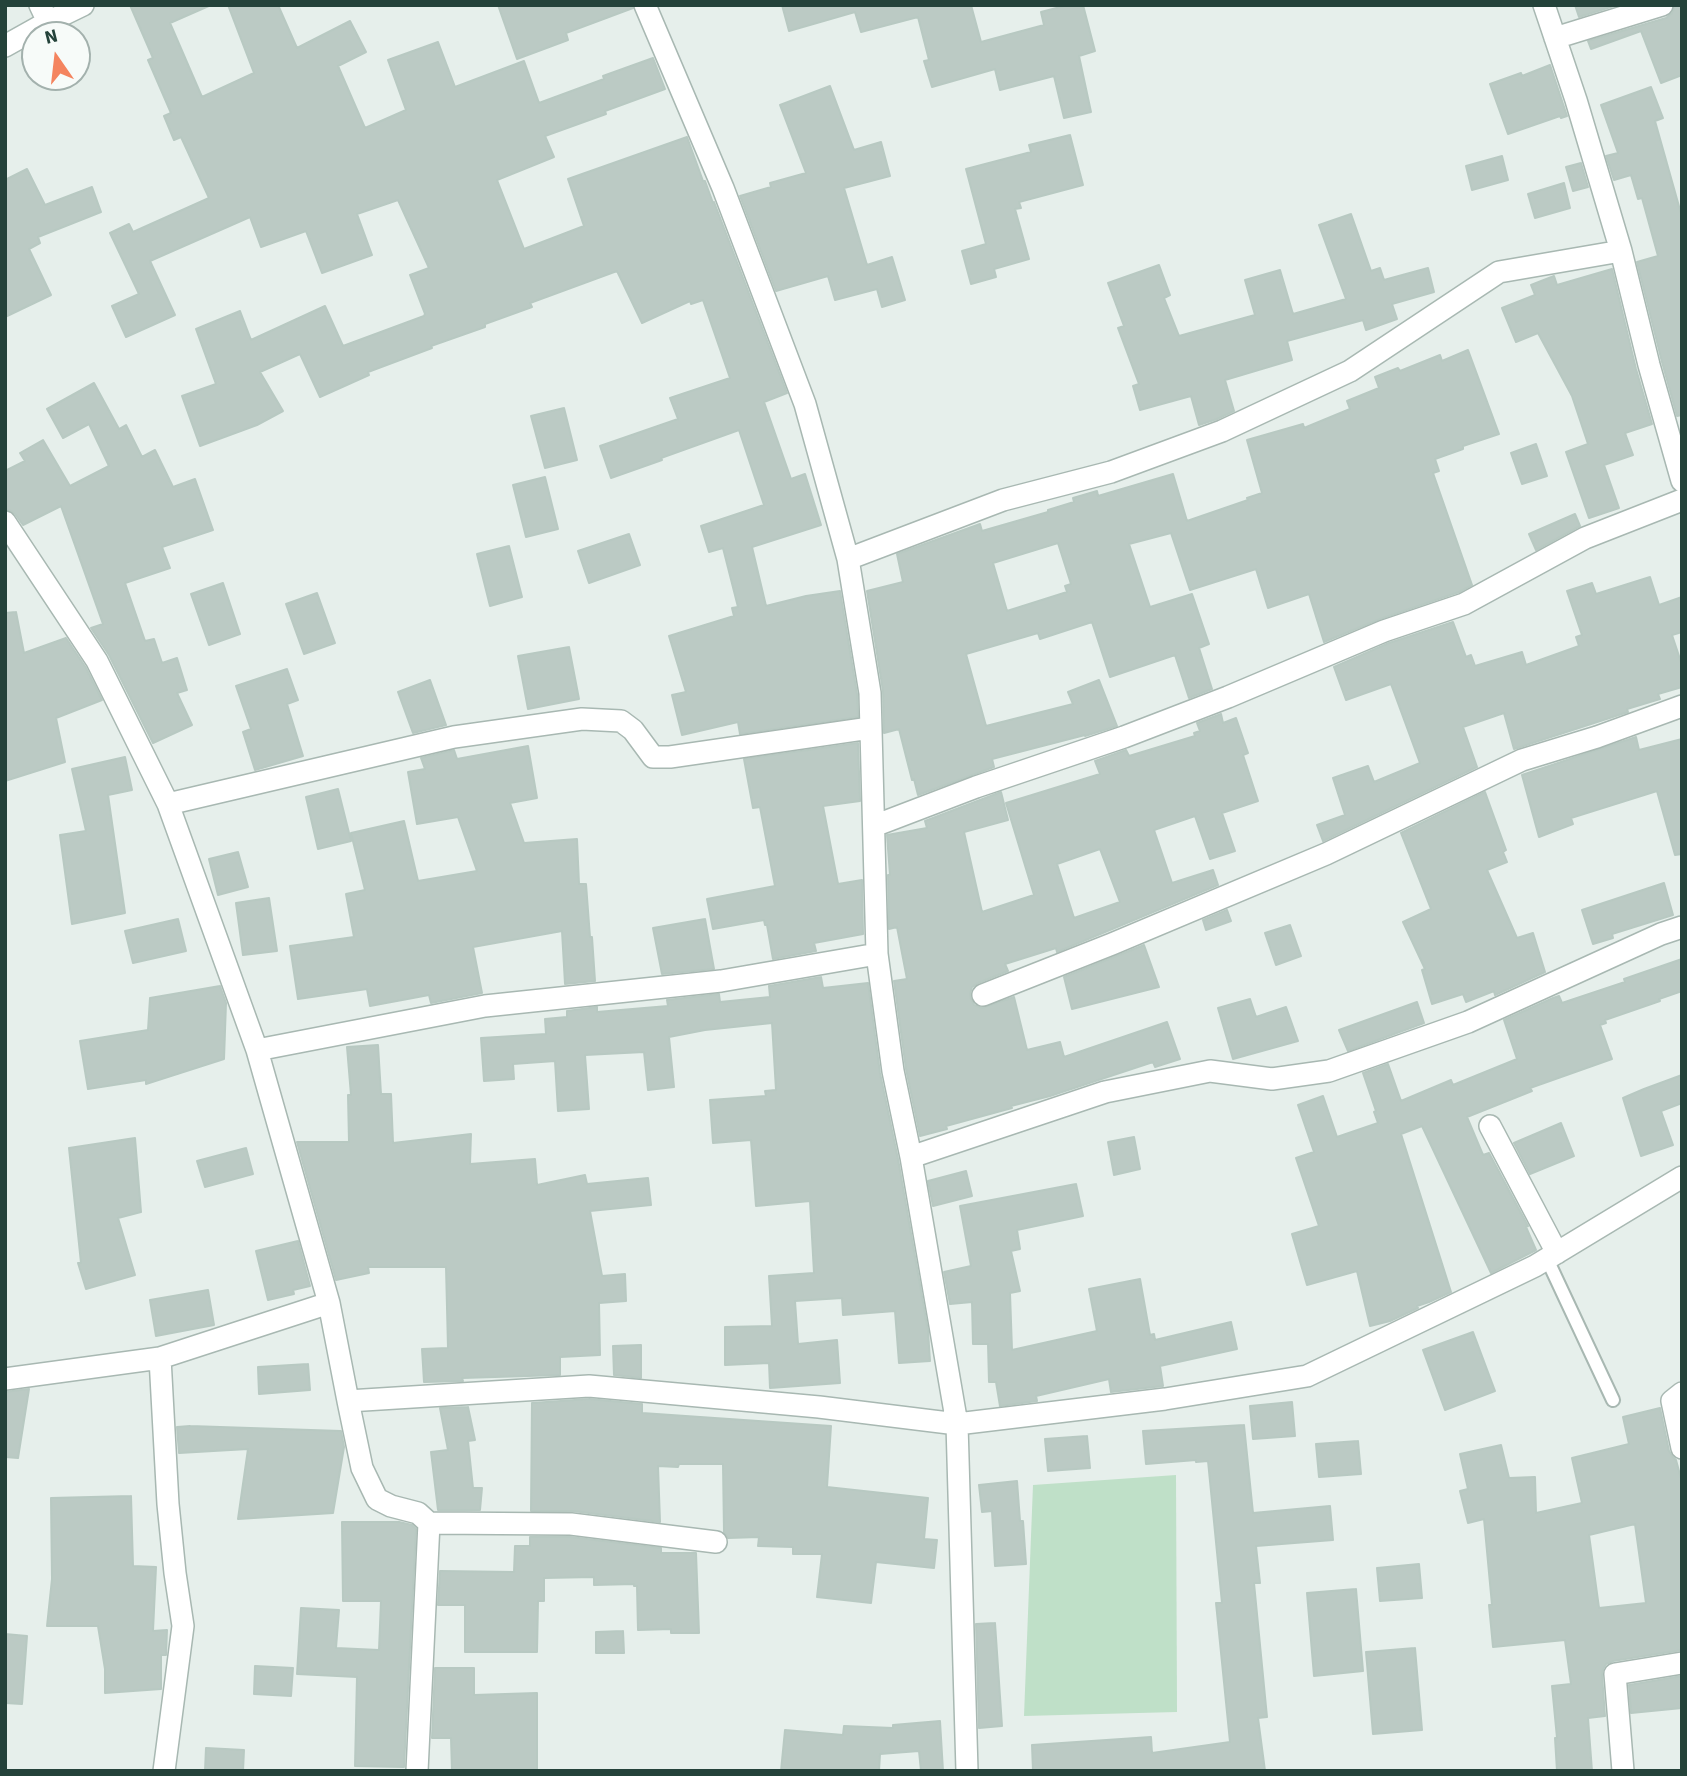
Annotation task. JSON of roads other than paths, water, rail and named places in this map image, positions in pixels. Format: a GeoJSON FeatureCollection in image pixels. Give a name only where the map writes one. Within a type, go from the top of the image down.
{"type":"FeatureCollection","features":[{"type":"Feature","properties":{"kind":"street"},"geometry":{"type":"LineString","coordinates":[[5,46],[44,14],[83,5]]}},
{"type":"Feature","properties":{"kind":"street"},"geometry":{"type":"LineString","coordinates":[[645,5],[723,188],[805,404],[848,559],[870,693],[877,954],[893,1071],[911,1157],[957,1424],[967,1771]]}},
{"type":"Feature","properties":{"kind":"street"},"geometry":{"type":"LineString","coordinates":[[1544,5],[1576,100],[1620,251],[1682,481]]}},
{"type":"Feature","properties":{"kind":"street"},"geometry":{"type":"LineString","coordinates":[[1555,37],[1661,5]]}},
{"type":"Feature","properties":{"kind":"street"},"geometry":{"type":"LineString","coordinates":[[848,559],[1003,500],[1111,472],[1222,431],[1350,371],[1499,272],[1620,251]]}},
{"type":"Feature","properties":{"kind":"street"},"geometry":{"type":"LineString","coordinates":[[874,826],[976,787],[1124,737],[1384,632],[1464,604],[1585,538],[1682,499]]}},
{"type":"Feature","properties":{"kind":"street"},"geometry":{"type":"LineString","coordinates":[[5,522],[97,661],[169,804],[257,1050],[329,1303],[362,1468],[377,1499],[391,1506],[418,1513],[429,1523],[571,1524],[716,1542]]}},
{"type":"Feature","properties":{"kind":"street"},"geometry":{"type":"LineString","coordinates":[[983,995],[1112,944],[1326,853],[1522,760],[1597,737],[1682,706]]}},
{"type":"Feature","properties":{"kind":"street"},"geometry":{"type":"LineString","coordinates":[[169,804],[454,737],[582,719],[621,721],[633,730],[653,757],[670,757],[870,728]]}},
{"type":"Feature","properties":{"kind":"street"},"geometry":{"type":"LineString","coordinates":[[911,1157],[1105,1092],[1210,1071],[1272,1079],[1329,1071],[1468,1022],[1661,934],[1682,927]]}},
{"type":"Feature","properties":{"kind":"street"},"geometry":{"type":"LineString","coordinates":[[257,1050],[485,1006],[721,981],[877,954]]}},
{"type":"Feature","properties":{"kind":"street"},"geometry":{"type":"LineString","coordinates":[[1490,1126],[1552,1256]]}},
{"type":"Feature","properties":{"kind":"street"},"geometry":{"type":"LineString","coordinates":[[348,1401],[589,1386],[820,1407],[957,1424],[1165,1399],[1307,1376],[1552,1256],[1682,1177]]}},
{"type":"Feature","properties":{"kind":"street"},"geometry":{"type":"LineString","coordinates":[[5,1379],[160,1358],[329,1303]]}},
{"type":"Feature","properties":{"kind":"street"},"geometry":{"type":"LineString","coordinates":[[160,1358],[168,1504],[183,1626],[164,1771]]}},
{"type":"Feature","properties":{"kind":"street"},"geometry":{"type":"LineString","coordinates":[[1682,1393],[1672,1401],[1682,1448]]}},
{"type":"Feature","properties":{"kind":"street"},"geometry":{"type":"LineString","coordinates":[[416,1771],[429,1523]]}},
{"type":"Feature","properties":{"kind":"street"},"geometry":{"type":"LineString","coordinates":[[1623,1771],[1615,1674],[1682,1663]]}},
{"type":"Feature","properties":{"kind":"lane"},"geometry":{"type":"LineString","coordinates":[[1552,1256],[1613,1400]]}}]}
